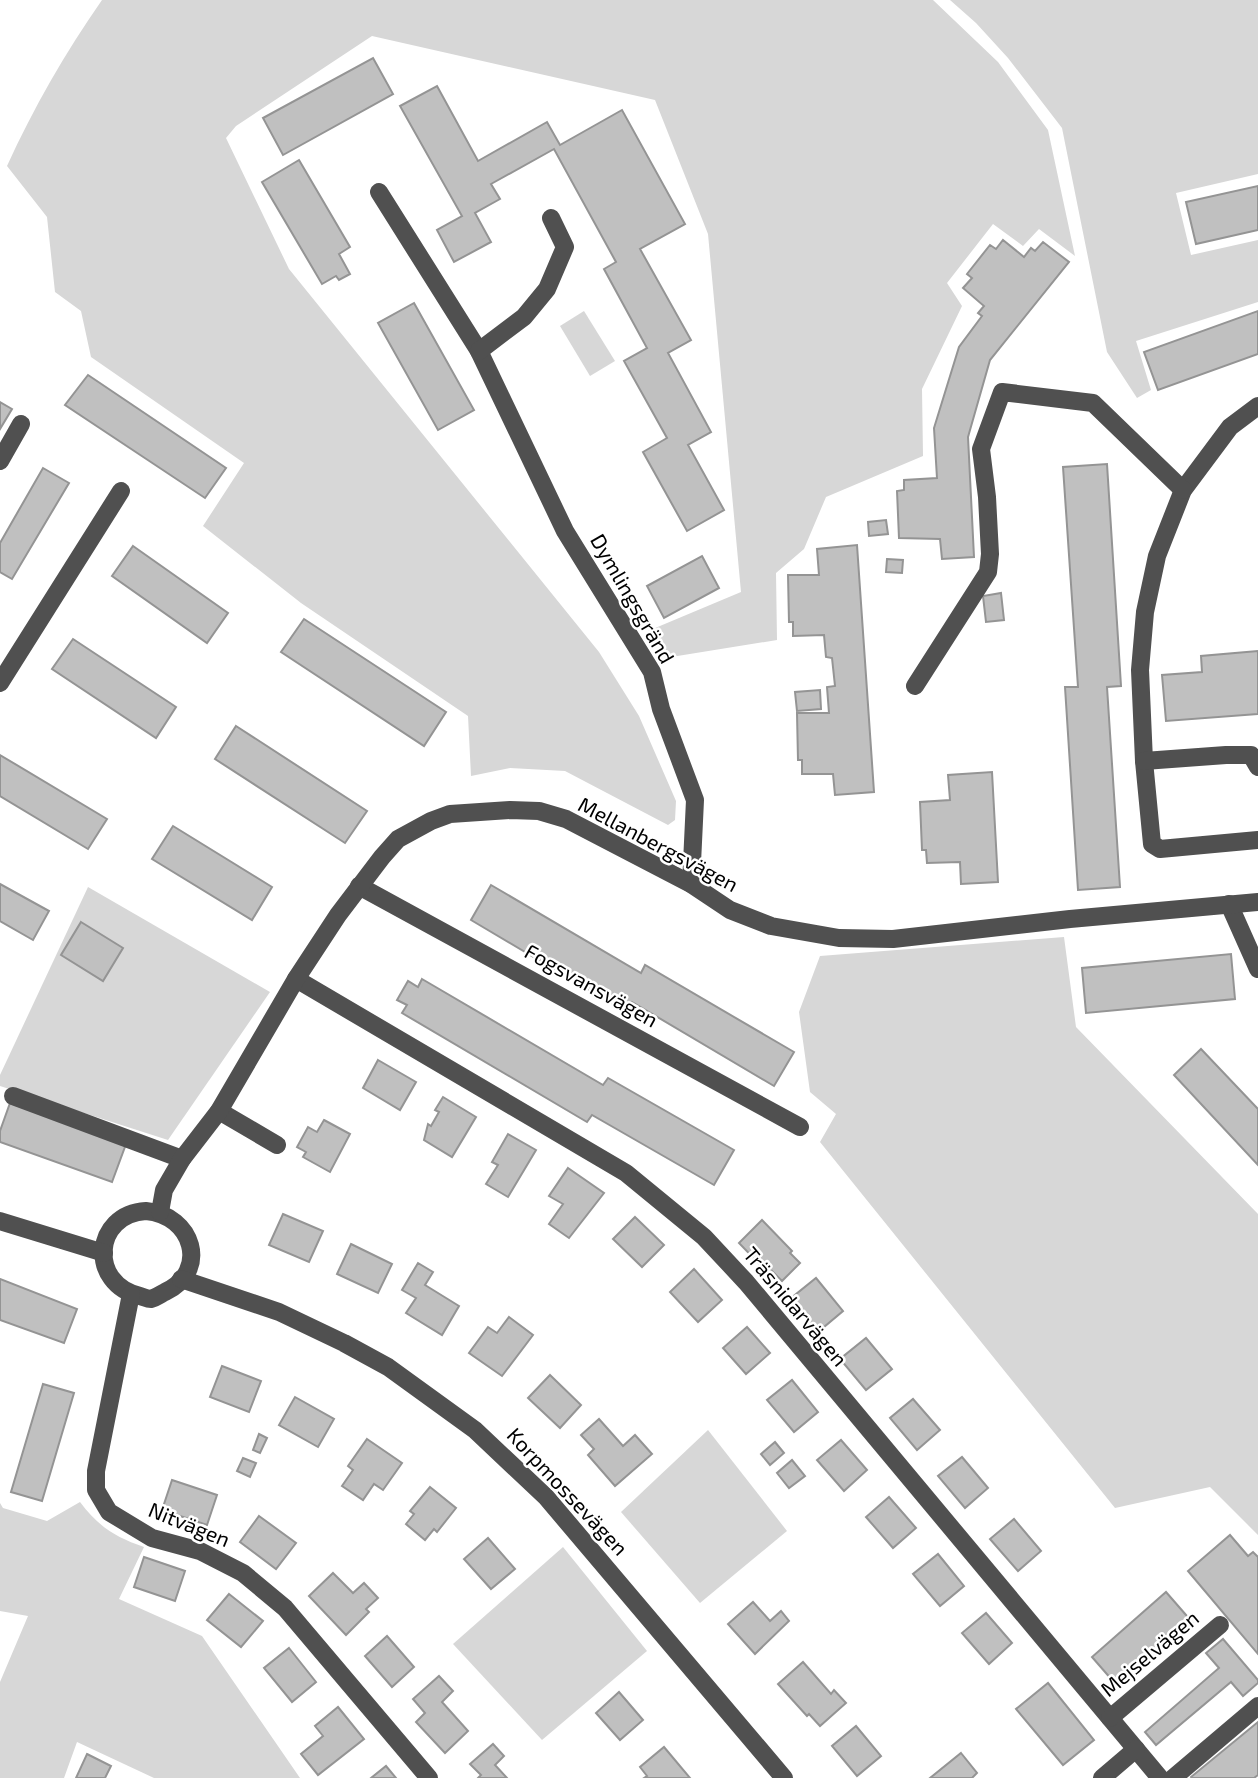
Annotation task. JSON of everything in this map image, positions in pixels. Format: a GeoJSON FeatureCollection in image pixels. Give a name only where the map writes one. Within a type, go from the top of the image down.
{"type":"FeatureCollection","features":[{"type":"Feature","properties":{"kind":"street","name":"Dymlingsgränd"},"geometry":{"type":"LineString","coordinates":[[379,192],[479,351],[565,531],[652,672],[661,709],[695,800],[691,884]]}},
{"type":"Feature","properties":{"kind":"street"},"geometry":{"type":"LineString","coordinates":[[479,351],[524,317],[547,289],[565,247],[551,218]]}},
{"type":"Feature","properties":{"kind":"street"},"geometry":{"type":"LineString","coordinates":[[915,686],[988,572],[989,531],[981,449],[1002,392],[1093,403],[1183,490]]}},
{"type":"Feature","properties":{"kind":"street"},"geometry":{"type":"LineString","coordinates":[[1258,406],[1230,427],[1183,490],[1157,556],[1145,612],[1140,670],[1144,761],[1152,844],[1160,849],[1258,840]]}},
{"type":"Feature","properties":{"kind":"street"},"geometry":{"type":"LineString","coordinates":[[0,461],[21,424]]}},
{"type":"Feature","properties":{"kind":"street"},"geometry":{"type":"LineString","coordinates":[[0,683],[121,491]]}},
{"type":"Feature","properties":{"kind":"street"},"geometry":{"type":"LineString","coordinates":[[1144,761],[1251,755],[1258,767]]}},
{"type":"Feature","properties":{"kind":"street","name":"Mellanbergsvägen"},"geometry":{"type":"LineString","coordinates":[[160,1212],[164,1190],[182,1159],[219,1111],[296,979],[359,886],[398,839],[450,814],[539,811],[566,819],[691,884],[730,910],[771,926],[839,938],[893,939],[1258,902]]}},
{"type":"Feature","properties":{"kind":"street","name":"Fogsvansvägen"},"geometry":{"type":"LineString","coordinates":[[359,886],[800,1126]]}},
{"type":"Feature","properties":{"kind":"street"},"geometry":{"type":"LineString","coordinates":[[1229,904],[1258,970]]}},
{"type":"Feature","properties":{"kind":"street","name":"Träsnidarvägen"},"geometry":{"type":"LineString","coordinates":[[296,979],[626,1173],[705,1237],[755,1293],[1160,1778]]}},
{"type":"Feature","properties":{"kind":"street"},"geometry":{"type":"LineString","coordinates":[[13,1096],[182,1159]]}},
{"type":"Feature","properties":{"kind":"street"},"geometry":{"type":"LineString","coordinates":[[219,1111],[277,1145]]}},
{"type":"Feature","properties":{"kind":"street"},"geometry":{"type":"LineString","coordinates":[[133,1212],[160,1212],[179,1223],[186,1232],[193,1251],[187,1272],[176,1287],[151,1299],[119,1288],[104,1265],[104,1253],[107,1236],[120,1218],[133,1212]]}},
{"type":"Feature","properties":{"kind":"street"},"geometry":{"type":"LineString","coordinates":[[0,1221],[104,1253]]}},
{"type":"Feature","properties":{"kind":"street","name":"Korpmossevägen"},"geometry":{"type":"LineString","coordinates":[[181,1279],[279,1311],[344,1343],[419,1388],[475,1430],[514,1465],[561,1514],[784,1778]]}},
{"type":"Feature","properties":{"kind":"street","name":"Nitvägen"},"geometry":{"type":"LineString","coordinates":[[131,1294],[96,1471],[96,1490],[102,1501],[109,1512],[152,1538],[200,1551],[243,1573],[285,1608],[429,1778]]}},
{"type":"Feature","properties":{"kind":"street","name":"Mejselvägen"},"geometry":{"type":"LineString","coordinates":[[1110,1718],[1220,1625]]}},
{"type":"Feature","properties":{"kind":"street"},"geometry":{"type":"LineString","coordinates":[[1173,1778],[1258,1706]]}},
{"type":"Feature","properties":{"kind":"street"},"geometry":{"type":"LineString","coordinates":[[1102,1778],[1136,1749]]}},
{"type":"Feature","properties":{"kind":"shaded area"},"geometry":{"type":"Polygon","coordinates":[[[102,0],[933,0],[998,62],[1048,130],[1075,256],[1039,229],[1023,246],[993,224],[947,283],[962,306],[922,389],[923,456],[826,497],[804,549],[776,573],[777,640],[665,658],[648,631],[741,592],[708,234],[655,100],[372,36],[236,126],[226,138],[289,269],[599,652],[639,716],[676,801],[675,820],[668,825],[565,771],[510,768],[471,776],[468,716],[301,603],[203,526],[244,463],[91,357],[81,311],[55,292],[47,217],[7,166],[51,81],[102,0]]]}},
{"type":"Feature","properties":{"kind":"shaded area"},"geometry":{"type":"Polygon","coordinates":[[[950,0],[1258,0],[1258,174],[1176,193],[1191,255],[1258,240],[1258,302],[1136,341],[1151,390],[1137,398],[1107,352],[1062,128],[1008,58],[976,23],[950,0]]]}},
{"type":"Feature","properties":{"kind":"shaded area"},"geometry":{"type":"Polygon","coordinates":[[[584,311],[615,361],[590,376],[560,326],[584,311]]]}},
{"type":"Feature","properties":{"kind":"shaded area"},"geometry":{"type":"Polygon","coordinates":[[[88,887],[270,992],[168,1140],[0,1086],[0,1075],[88,887]]]}},
{"type":"Feature","properties":{"kind":"shaded area"},"geometry":{"type":"Polygon","coordinates":[[[1064,937],[1076,1027],[1258,1214],[1258,1535],[1210,1487],[1115,1508],[820,1142],[836,1114],[810,1092],[799,1012],[820,956],[1064,937]]]}},
{"type":"Feature","properties":{"kind":"shaded area"},"geometry":{"type":"Polygon","coordinates":[[[708,1430],[787,1531],[700,1603],[621,1512],[708,1430]]]}},
{"type":"Feature","properties":{"kind":"shaded area"},"geometry":{"type":"Polygon","coordinates":[[[80,1502],[108,1530],[144,1547],[119,1599],[202,1636],[300,1778],[154,1778],[77,1742],[64,1778],[0,1778],[0,1682],[28,1616],[0,1611],[0,1503],[3,1508],[47,1521],[80,1502]]]}},
{"type":"Feature","properties":{"kind":"shaded area"},"geometry":{"type":"Polygon","coordinates":[[[563,1547],[647,1651],[542,1740],[453,1644],[563,1547]]]}},
{"type":"Feature","properties":{"kind":"building"},"geometry":{"type":"Polygon","coordinates":[[[373,58],[393,94],[283,155],[263,118],[373,58]]]}},
{"type":"Feature","properties":{"kind":"building"},"geometry":{"type":"Polygon","coordinates":[[[437,86],[478,161],[547,122],[560,145],[622,110],[685,224],[640,249],[691,340],[668,353],[711,432],[688,445],[724,510],[687,531],[643,452],[667,438],[624,361],[647,348],[604,269],[616,262],[554,149],[491,184],[500,199],[475,213],[491,242],[454,262],[437,230],[462,216],[400,106],[437,86]]]}},
{"type":"Feature","properties":{"kind":"building"},"geometry":{"type":"Polygon","coordinates":[[[299,160],[350,247],[339,254],[350,274],[339,280],[336,276],[322,284],[262,182],[299,160]]]}},
{"type":"Feature","properties":{"kind":"building"},"geometry":{"type":"Polygon","coordinates":[[[1258,186],[1258,230],[1196,244],[1186,202],[1258,186]]]}},
{"type":"Feature","properties":{"kind":"building"},"geometry":{"type":"Polygon","coordinates":[[[1003,240],[1024,257],[1031,248],[1035,251],[1043,242],[1069,262],[990,360],[968,437],[974,557],[942,559],[940,539],[899,538],[897,491],[904,490],[904,480],[937,478],[934,428],[959,347],[982,316],[978,313],[984,306],[963,288],[972,278],[967,274],[990,245],[996,249],[1003,240]]]}},
{"type":"Feature","properties":{"kind":"building"},"geometry":{"type":"Polygon","coordinates":[[[414,303],[474,410],[438,430],[378,323],[414,303]]]}},
{"type":"Feature","properties":{"kind":"building"},"geometry":{"type":"Polygon","coordinates":[[[1258,311],[1258,354],[1158,390],[1144,352],[1258,311]]]}},
{"type":"Feature","properties":{"kind":"building"},"geometry":{"type":"Polygon","coordinates":[[[88,375],[226,468],[205,498],[65,405],[88,375]]]}},
{"type":"Feature","properties":{"kind":"building"},"geometry":{"type":"Polygon","coordinates":[[[0,402],[12,409],[0,429],[0,402]]]}},
{"type":"Feature","properties":{"kind":"building"},"geometry":{"type":"Polygon","coordinates":[[[1107,464],[1121,686],[1107,687],[1120,887],[1078,890],[1065,687],[1078,687],[1063,467],[1107,464]]]}},
{"type":"Feature","properties":{"kind":"building"},"geometry":{"type":"Polygon","coordinates":[[[43,468],[69,483],[12,579],[0,572],[0,543],[43,468]]]}},
{"type":"Feature","properties":{"kind":"building"},"geometry":{"type":"Polygon","coordinates":[[[886,520],[888,534],[869,536],[868,522],[886,520]]]}},
{"type":"Feature","properties":{"kind":"building"},"geometry":{"type":"Polygon","coordinates":[[[857,545],[874,792],[835,795],[833,774],[802,774],[802,760],[798,760],[797,713],[829,713],[827,687],[835,686],[832,658],[826,657],[824,635],[793,636],[793,622],[789,622],[788,575],[819,575],[817,549],[857,545]]]}},
{"type":"Feature","properties":{"kind":"building"},"geometry":{"type":"Polygon","coordinates":[[[133,546],[228,613],[207,643],[112,576],[133,546]]]}},
{"type":"Feature","properties":{"kind":"building"},"geometry":{"type":"Polygon","coordinates":[[[702,556],[719,588],[664,618],[647,586],[702,556]]]}},
{"type":"Feature","properties":{"kind":"building"},"geometry":{"type":"Polygon","coordinates":[[[887,559],[903,560],[902,573],[886,572],[887,559]]]}},
{"type":"Feature","properties":{"kind":"building"},"geometry":{"type":"Polygon","coordinates":[[[1001,593],[1004,620],[986,622],[983,596],[1001,593]]]}},
{"type":"Feature","properties":{"kind":"building"},"geometry":{"type":"Polygon","coordinates":[[[304,619],[446,712],[424,746],[281,652],[304,619]]]}},
{"type":"Feature","properties":{"kind":"building"},"geometry":{"type":"Polygon","coordinates":[[[73,639],[176,707],[156,738],[52,669],[73,639]]]}},
{"type":"Feature","properties":{"kind":"building"},"geometry":{"type":"Polygon","coordinates":[[[1258,651],[1258,714],[1166,721],[1162,675],[1202,672],[1201,656],[1258,651]]]}},
{"type":"Feature","properties":{"kind":"building"},"geometry":{"type":"Polygon","coordinates":[[[820,690],[821,709],[797,711],[795,692],[820,690]]]}},
{"type":"Feature","properties":{"kind":"building"},"geometry":{"type":"Polygon","coordinates":[[[236,726],[367,811],[345,843],[215,759],[236,726]]]}},
{"type":"Feature","properties":{"kind":"building"},"geometry":{"type":"Polygon","coordinates":[[[0,755],[107,819],[88,849],[0,796],[0,755]]]}},
{"type":"Feature","properties":{"kind":"building"},"geometry":{"type":"Polygon","coordinates":[[[992,772],[998,882],[961,884],[960,862],[927,863],[926,850],[922,850],[920,802],[950,800],[948,775],[992,772]]]}},
{"type":"Feature","properties":{"kind":"building"},"geometry":{"type":"Polygon","coordinates":[[[173,826],[272,887],[252,920],[152,859],[173,826]]]}},
{"type":"Feature","properties":{"kind":"building"},"geometry":{"type":"Polygon","coordinates":[[[0,884],[49,911],[33,940],[0,921],[0,884]]]}},
{"type":"Feature","properties":{"kind":"building"},"geometry":{"type":"Polygon","coordinates":[[[491,885],[641,973],[645,965],[794,1052],[774,1086],[632,1002],[626,1012],[471,920],[491,885]]]}},
{"type":"Feature","properties":{"kind":"building"},"geometry":{"type":"Polygon","coordinates":[[[81,922],[123,948],[103,981],[61,955],[81,922]]]}},
{"type":"Feature","properties":{"kind":"building"},"geometry":{"type":"Polygon","coordinates":[[[1231,954],[1235,999],[1086,1013],[1082,968],[1231,954]]]}},
{"type":"Feature","properties":{"kind":"building"},"geometry":{"type":"Polygon","coordinates":[[[422,979],[603,1085],[608,1078],[734,1150],[714,1185],[592,1115],[587,1122],[402,1013],[407,1005],[397,1000],[408,981],[418,987],[422,979]]]}},
{"type":"Feature","properties":{"kind":"building"},"geometry":{"type":"Polygon","coordinates":[[[1201,1049],[1258,1109],[1258,1165],[1174,1075],[1201,1049]]]}},
{"type":"Feature","properties":{"kind":"building"},"geometry":{"type":"Polygon","coordinates":[[[378,1060],[416,1082],[400,1110],[363,1088],[378,1060]]]}},
{"type":"Feature","properties":{"kind":"building"},"geometry":{"type":"Polygon","coordinates":[[[443,1097],[476,1117],[452,1157],[424,1140],[428,1124],[431,1126],[439,1112],[435,1110],[443,1097]]]}},
{"type":"Feature","properties":{"kind":"building"},"geometry":{"type":"Polygon","coordinates":[[[10,1103],[126,1144],[112,1182],[0,1142],[0,1131],[10,1103]]]}},
{"type":"Feature","properties":{"kind":"building"},"geometry":{"type":"Polygon","coordinates":[[[324,1120],[350,1134],[330,1172],[303,1157],[306,1152],[297,1147],[308,1127],[317,1132],[324,1120]]]}},
{"type":"Feature","properties":{"kind":"building"},"geometry":{"type":"Polygon","coordinates":[[[508,1134],[536,1150],[508,1197],[486,1184],[498,1165],[492,1162],[508,1134]]]}},
{"type":"Feature","properties":{"kind":"building"},"geometry":{"type":"Polygon","coordinates":[[[568,1168],[604,1193],[569,1238],[549,1224],[563,1204],[549,1196],[568,1168]]]}},
{"type":"Feature","properties":{"kind":"building"},"geometry":{"type":"Polygon","coordinates":[[[283,1214],[323,1231],[309,1262],[269,1245],[283,1214]]]}},
{"type":"Feature","properties":{"kind":"building"},"geometry":{"type":"Polygon","coordinates":[[[635,1217],[664,1245],[642,1267],[613,1239],[635,1217]]]}},
{"type":"Feature","properties":{"kind":"building"},"geometry":{"type":"Polygon","coordinates":[[[762,1220],[800,1263],[782,1281],[772,1271],[769,1274],[739,1243],[762,1220]]]}},
{"type":"Feature","properties":{"kind":"building"},"geometry":{"type":"Polygon","coordinates":[[[351,1244],[392,1264],[378,1293],[337,1274],[351,1244]]]}},
{"type":"Feature","properties":{"kind":"building"},"geometry":{"type":"Polygon","coordinates":[[[418,1263],[433,1272],[425,1285],[459,1306],[442,1335],[406,1313],[416,1298],[402,1290],[418,1263]]]}},
{"type":"Feature","properties":{"kind":"building"},"geometry":{"type":"Polygon","coordinates":[[[694,1269],[722,1300],[698,1322],[670,1292],[694,1269]]]}},
{"type":"Feature","properties":{"kind":"building"},"geometry":{"type":"Polygon","coordinates":[[[816,1278],[843,1311],[818,1332],[790,1299],[816,1278]]]}},
{"type":"Feature","properties":{"kind":"building"},"geometry":{"type":"Polygon","coordinates":[[[0,1279],[77,1309],[64,1343],[0,1320],[0,1279]]]}},
{"type":"Feature","properties":{"kind":"building"},"geometry":{"type":"Polygon","coordinates":[[[509,1317],[533,1335],[502,1376],[469,1353],[488,1327],[497,1333],[509,1317]]]}},
{"type":"Feature","properties":{"kind":"building"},"geometry":{"type":"Polygon","coordinates":[[[747,1327],[770,1353],[746,1374],[723,1348],[747,1327]]]}},
{"type":"Feature","properties":{"kind":"building"},"geometry":{"type":"Polygon","coordinates":[[[866,1338],[892,1369],[866,1390],[840,1359],[866,1338]]]}},
{"type":"Feature","properties":{"kind":"building"},"geometry":{"type":"Polygon","coordinates":[[[222,1366],[261,1381],[249,1412],[210,1397],[222,1366]]]}},
{"type":"Feature","properties":{"kind":"building"},"geometry":{"type":"Polygon","coordinates":[[[550,1375],[581,1405],[560,1428],[528,1398],[550,1375]]]}},
{"type":"Feature","properties":{"kind":"building"},"geometry":{"type":"Polygon","coordinates":[[[792,1380],[818,1412],[794,1432],[767,1400],[792,1380]]]}},
{"type":"Feature","properties":{"kind":"building"},"geometry":{"type":"Polygon","coordinates":[[[43,1384],[74,1393],[42,1501],[11,1492],[43,1384]]]}},
{"type":"Feature","properties":{"kind":"building"},"geometry":{"type":"Polygon","coordinates":[[[295,1397],[334,1419],[318,1447],[279,1425],[295,1397]]]}},
{"type":"Feature","properties":{"kind":"building"},"geometry":{"type":"Polygon","coordinates":[[[913,1399],[940,1430],[917,1450],[890,1418],[913,1399]]]}},
{"type":"Feature","properties":{"kind":"building"},"geometry":{"type":"Polygon","coordinates":[[[599,1419],[623,1446],[635,1435],[652,1454],[615,1486],[588,1455],[594,1449],[581,1435],[599,1419]]]}},
{"type":"Feature","properties":{"kind":"building"},"geometry":{"type":"Polygon","coordinates":[[[259,1434],[267,1438],[260,1453],[253,1450],[259,1434]]]}},
{"type":"Feature","properties":{"kind":"building"},"geometry":{"type":"Polygon","coordinates":[[[367,1439],[402,1463],[383,1490],[374,1484],[363,1500],[342,1486],[353,1470],[348,1466],[367,1439]]]}},
{"type":"Feature","properties":{"kind":"building"},"geometry":{"type":"Polygon","coordinates":[[[841,1440],[867,1470],[844,1491],[817,1460],[841,1440]]]}},
{"type":"Feature","properties":{"kind":"building"},"geometry":{"type":"Polygon","coordinates":[[[775,1442],[784,1453],[770,1465],[761,1454],[775,1442]]]}},
{"type":"Feature","properties":{"kind":"building"},"geometry":{"type":"Polygon","coordinates":[[[962,1457],[988,1488],[965,1508],[938,1476],[962,1457]]]}},
{"type":"Feature","properties":{"kind":"building"},"geometry":{"type":"Polygon","coordinates":[[[243,1458],[256,1463],[250,1477],[237,1471],[243,1458]]]}},
{"type":"Feature","properties":{"kind":"building"},"geometry":{"type":"Polygon","coordinates":[[[792,1460],[805,1476],[789,1488],[777,1473],[792,1460]]]}},
{"type":"Feature","properties":{"kind":"building"},"geometry":{"type":"Polygon","coordinates":[[[172,1480],[217,1495],[207,1525],[162,1510],[172,1480]]]}},
{"type":"Feature","properties":{"kind":"building"},"geometry":{"type":"Polygon","coordinates":[[[430,1487],[456,1508],[437,1532],[434,1529],[425,1540],[406,1524],[414,1514],[410,1511],[430,1487]]]}},
{"type":"Feature","properties":{"kind":"building"},"geometry":{"type":"Polygon","coordinates":[[[889,1497],[916,1528],[893,1548],[866,1517],[889,1497]]]}},
{"type":"Feature","properties":{"kind":"building"},"geometry":{"type":"Polygon","coordinates":[[[259,1516],[296,1543],[276,1569],[240,1542],[259,1516]]]}},
{"type":"Feature","properties":{"kind":"building"},"geometry":{"type":"Polygon","coordinates":[[[1014,1519],[1041,1551],[1018,1571],[990,1539],[1014,1519]]]}},
{"type":"Feature","properties":{"kind":"building"},"geometry":{"type":"Polygon","coordinates":[[[1230,1535],[1248,1556],[1253,1552],[1258,1557],[1258,1654],[1188,1571],[1230,1535]]]}},
{"type":"Feature","properties":{"kind":"building"},"geometry":{"type":"Polygon","coordinates":[[[488,1538],[515,1569],[491,1589],[464,1559],[488,1538]]]}},
{"type":"Feature","properties":{"kind":"building"},"geometry":{"type":"Polygon","coordinates":[[[938,1554],[964,1586],[940,1606],[913,1574],[938,1554]]]}},
{"type":"Feature","properties":{"kind":"building"},"geometry":{"type":"Polygon","coordinates":[[[144,1557],[185,1571],[175,1601],[134,1587],[144,1557]]]}},
{"type":"Feature","properties":{"kind":"building"},"geometry":{"type":"Polygon","coordinates":[[[333,1573],[353,1593],[364,1583],[378,1598],[366,1609],[369,1612],[346,1635],[309,1596],[333,1573]]]}},
{"type":"Feature","properties":{"kind":"building"},"geometry":{"type":"Polygon","coordinates":[[[1166,1592],[1193,1623],[1119,1688],[1092,1657],[1166,1592]]]}},
{"type":"Feature","properties":{"kind":"building"},"geometry":{"type":"Polygon","coordinates":[[[229,1594],[263,1621],[241,1647],[207,1620],[229,1594]]]}},
{"type":"Feature","properties":{"kind":"building"},"geometry":{"type":"Polygon","coordinates":[[[753,1602],[770,1621],[781,1611],[789,1621],[755,1654],[728,1624],[753,1602]]]}},
{"type":"Feature","properties":{"kind":"building"},"geometry":{"type":"Polygon","coordinates":[[[986,1613],[1012,1643],[989,1664],[962,1633],[986,1613]]]}},
{"type":"Feature","properties":{"kind":"building"},"geometry":{"type":"Polygon","coordinates":[[[387,1636],[414,1667],[392,1687],[365,1656],[387,1636]]]}},
{"type":"Feature","properties":{"kind":"building"},"geometry":{"type":"Polygon","coordinates":[[[1223,1639],[1258,1683],[1243,1696],[1231,1682],[1156,1745],[1145,1732],[1219,1668],[1206,1653],[1223,1639]]]}},
{"type":"Feature","properties":{"kind":"building"},"geometry":{"type":"Polygon","coordinates":[[[289,1648],[316,1682],[292,1702],[264,1668],[289,1648]]]}},
{"type":"Feature","properties":{"kind":"building"},"geometry":{"type":"Polygon","coordinates":[[[803,1662],[831,1694],[834,1690],[846,1703],[820,1726],[809,1714],[807,1716],[778,1684],[803,1662]]]}},
{"type":"Feature","properties":{"kind":"building"},"geometry":{"type":"Polygon","coordinates":[[[439,1676],[453,1691],[442,1702],[468,1731],[445,1753],[416,1722],[425,1713],[413,1699],[439,1676]]]}},
{"type":"Feature","properties":{"kind":"building"},"geometry":{"type":"Polygon","coordinates":[[[1048,1683],[1094,1740],[1063,1765],[1016,1709],[1048,1683]]]}},
{"type":"Feature","properties":{"kind":"building"},"geometry":{"type":"Polygon","coordinates":[[[619,1692],[643,1720],[620,1740],[596,1713],[619,1692]]]}},
{"type":"Feature","properties":{"kind":"building"},"geometry":{"type":"Polygon","coordinates":[[[338,1707],[364,1739],[318,1775],[301,1754],[323,1736],[315,1726],[338,1707]]]}},
{"type":"Feature","properties":{"kind":"building"},"geometry":{"type":"Polygon","coordinates":[[[1258,1722],[1258,1775],[1254,1778],[1191,1777],[1258,1722]]]}},
{"type":"Feature","properties":{"kind":"building"},"geometry":{"type":"Polygon","coordinates":[[[856,1726],[881,1756],[857,1776],[832,1746],[856,1726]]]}},
{"type":"Feature","properties":{"kind":"building"},"geometry":{"type":"Polygon","coordinates":[[[493,1744],[504,1756],[495,1765],[507,1778],[478,1778],[481,1775],[470,1764],[493,1744]]]}},
{"type":"Feature","properties":{"kind":"building"},"geometry":{"type":"Polygon","coordinates":[[[664,1747],[690,1778],[644,1778],[647,1776],[640,1767],[664,1747]]]}},
{"type":"Feature","properties":{"kind":"building"},"geometry":{"type":"Polygon","coordinates":[[[961,1753],[977,1773],[972,1778],[930,1778],[961,1753]]]}},
{"type":"Feature","properties":{"kind":"building"},"geometry":{"type":"Polygon","coordinates":[[[87,1754],[111,1766],[105,1778],[76,1778],[87,1754]]]}},
{"type":"Feature","properties":{"kind":"building"},"geometry":{"type":"Polygon","coordinates":[[[386,1766],[396,1778],[371,1778],[386,1766]]]}}]}
